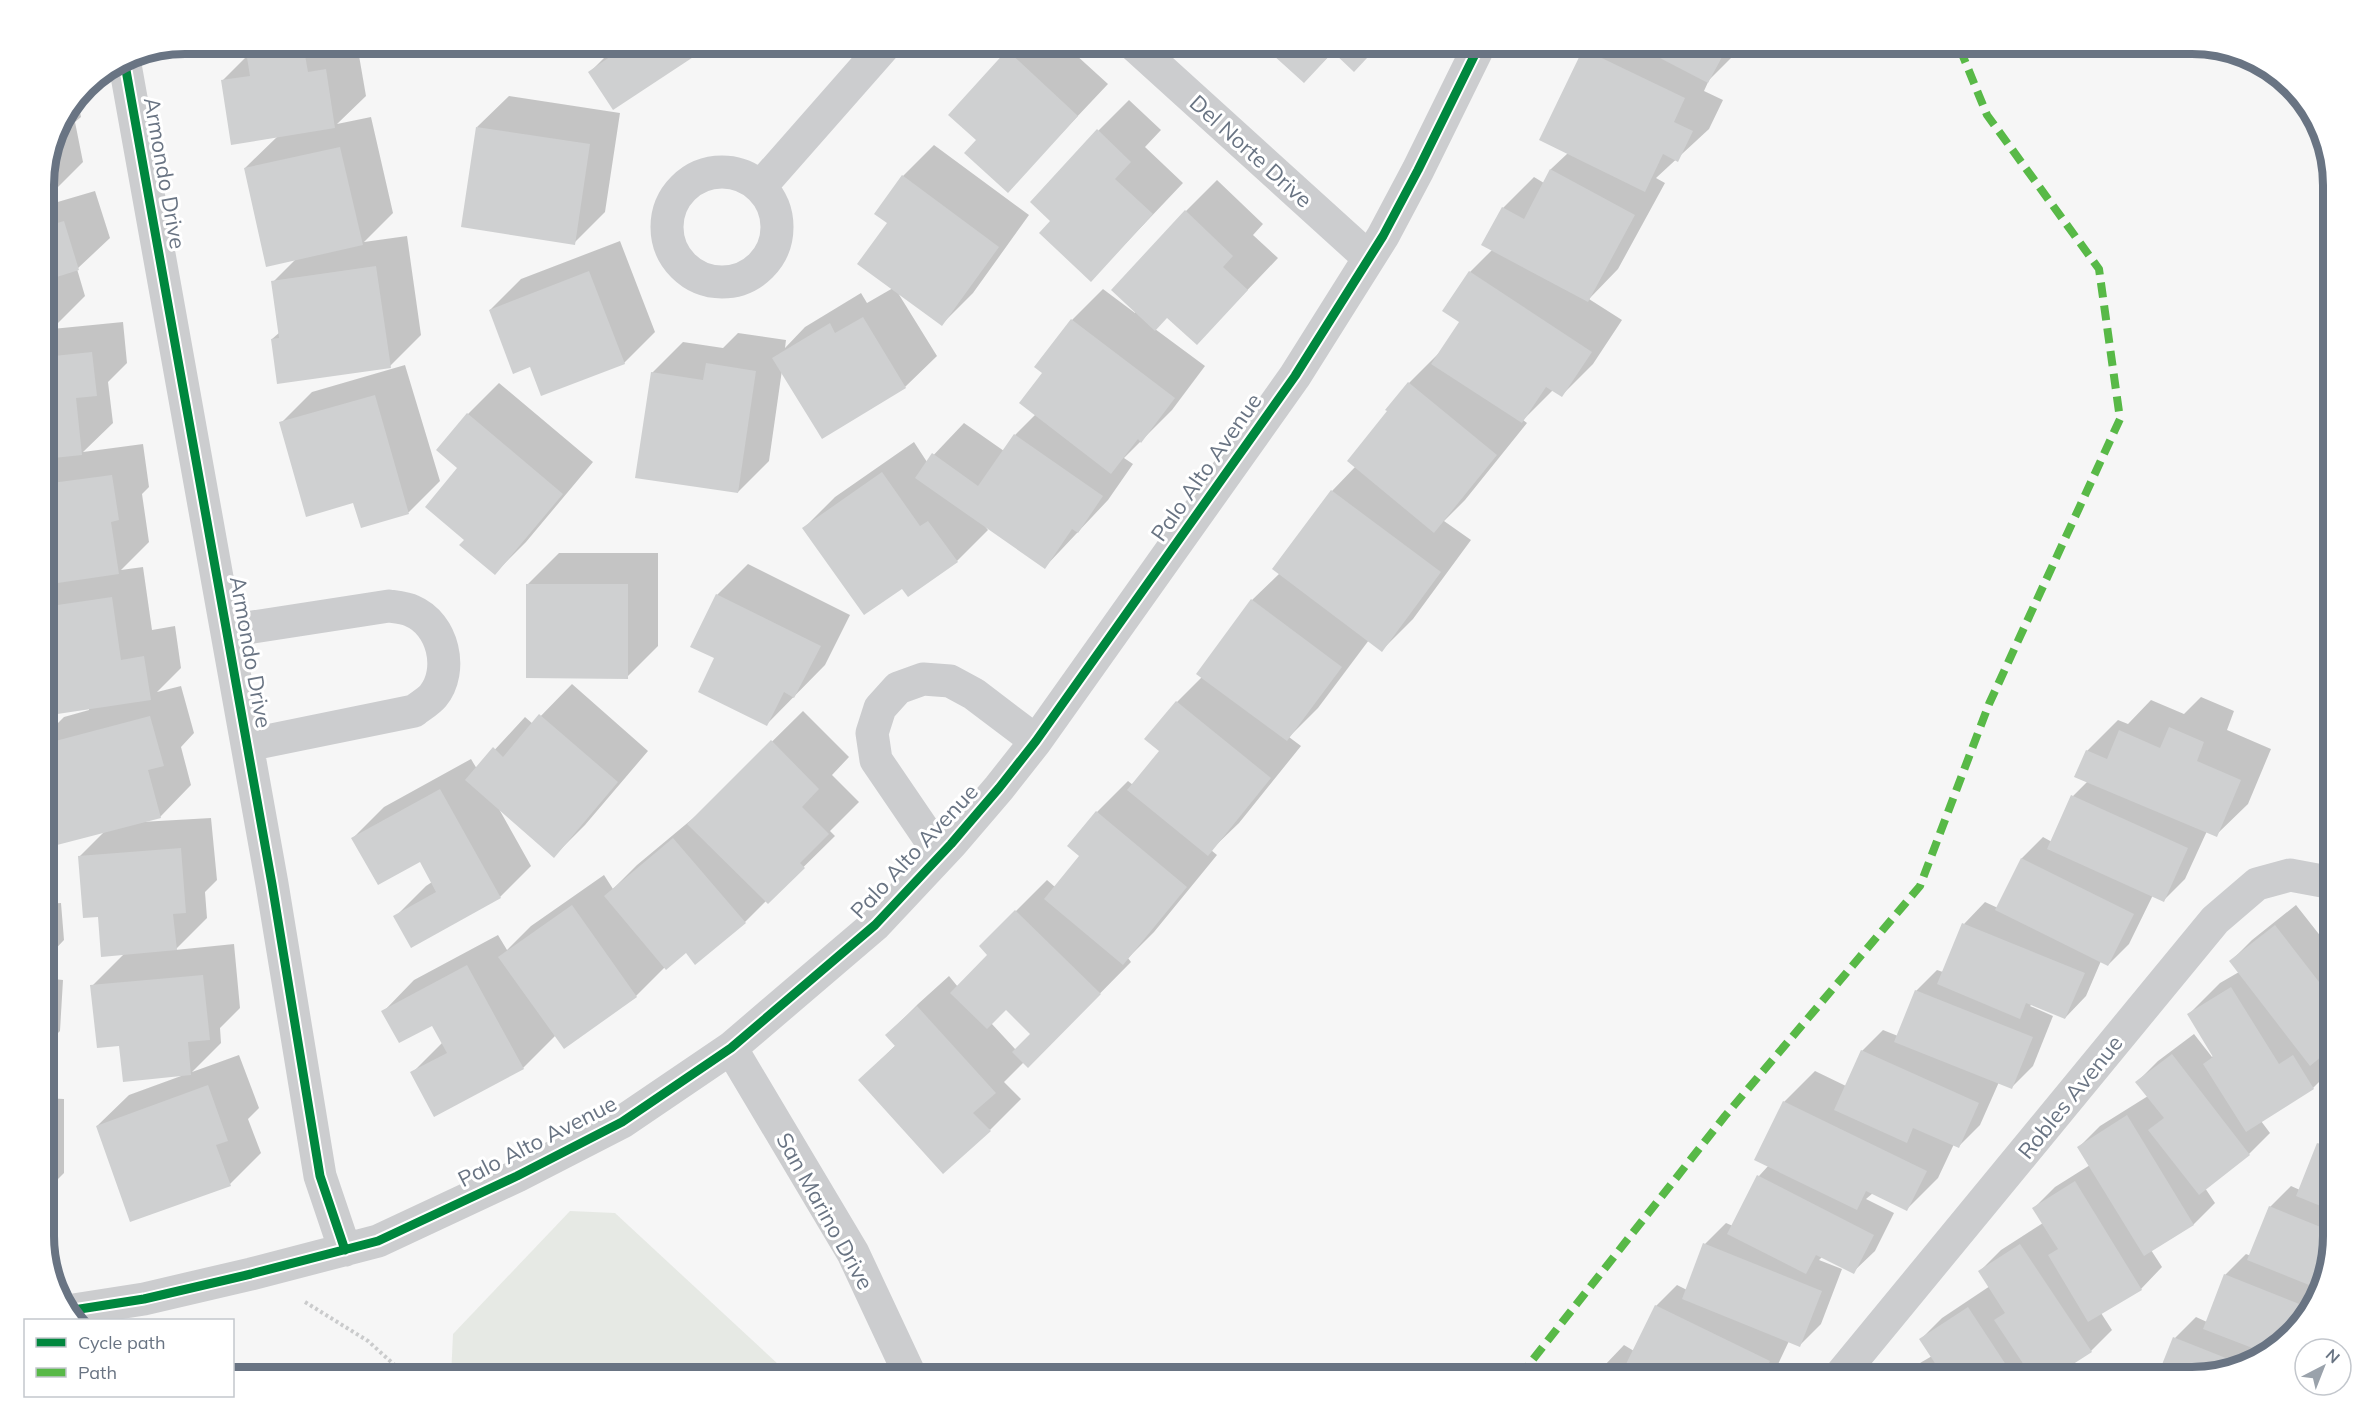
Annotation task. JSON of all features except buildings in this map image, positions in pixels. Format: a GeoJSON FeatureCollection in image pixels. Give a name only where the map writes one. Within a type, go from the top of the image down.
{"type":"FeatureCollection","features":[{"type":"Feature","properties":{"kind":"street"},"geometry":{"type":"LineString","coordinates":[[761,186],[877,54]]}},
{"type":"Feature","properties":{"kind":"street","name":"Del Norte Drive"},"geometry":{"type":"LineString","coordinates":[[1144,54],[1369,258]]}},
{"type":"Feature","properties":{"kind":"street","name":"Palo Alto Avenue"},"geometry":{"type":"LineString","coordinates":[[76,1310],[144,1299],[378,1241],[517,1176],[622,1122],[731,1048],[875,925],[999,788],[1036,741],[1295,376],[1369,258],[1418,170],[1475,54]]}},
{"type":"Feature","properties":{"kind":"street","name":"Armondo Drive"},"geometry":{"type":"LineString","coordinates":[[126,69],[247,745],[320,1176],[345,1250]]}},
{"type":"Feature","properties":{"kind":"street","name":"Armondo Drive"},"geometry":{"type":"LineString","coordinates":[[227,631],[389,606],[413,611],[433,627],[443,649],[444,673],[433,696],[414,711],[247,745]]}},
{"type":"Feature","properties":{"kind":"street","name":"Palo Alto Avenue"},"geometry":{"type":"LineString","coordinates":[[940,854],[876,760],[872,733],[880,708],[898,688],[923,679],[950,681],[974,694],[1036,741]]}},
{"type":"Feature","properties":{"kind":"street","name":"Robles Avenue"},"geometry":{"type":"LineString","coordinates":[[1847,1367],[2215,920],[2257,884],[2290,875],[2323,881]]}},
{"type":"Feature","properties":{"kind":"street","name":"San Marino Drive"},"geometry":{"type":"LineString","coordinates":[[731,1048],[853,1254],[906,1367]]}},
{"type":"Feature","properties":{"kind":"path"},"geometry":{"type":"LineString","coordinates":[[251,1274],[311,1305],[368,1341],[397,1367]]}},
{"type":"Feature","properties":{"kind":"shaded area"},"geometry":{"type":"Polygon","coordinates":[[[570,1211],[615,1213],[781,1367],[451,1367],[453,1334],[570,1211]]]}},
{"type":"Feature","properties":{"kind":"marked path"},"geometry":{"type":"LineString","coordinates":[[1527,1367],[1725,1116],[1920,886],[1989,704],[2120,419],[2099,269],[1987,115],[1962,54]]}},
{"type":"Feature","properties":{"kind":"cycle path"},"geometry":{"type":"LineString","coordinates":[[76,1310],[144,1299],[378,1241],[517,1176],[622,1122],[731,1048],[875,925],[951,844],[1036,741],[1295,376],[1383,236],[1475,54]]}},
{"type":"Feature","properties":{"kind":"cycle path"},"geometry":{"type":"LineString","coordinates":[[126,69],[272,884],[320,1176],[345,1250]]}}]}
